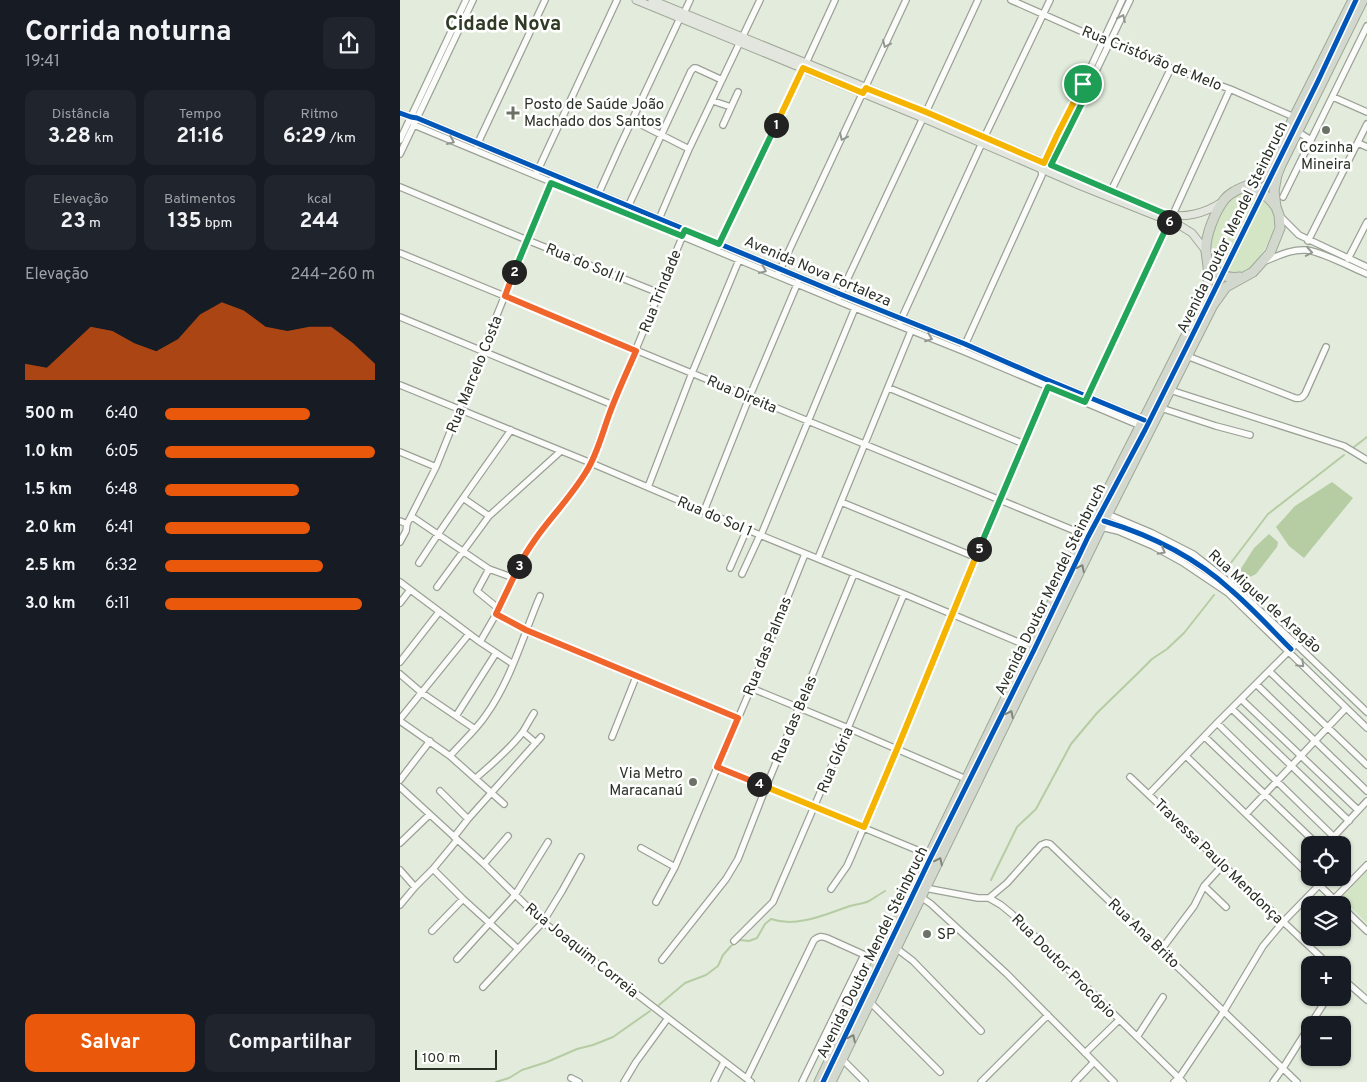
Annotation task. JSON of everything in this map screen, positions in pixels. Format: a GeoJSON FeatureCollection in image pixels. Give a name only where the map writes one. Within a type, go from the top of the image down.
{"type":"FeatureCollection","features":[{"type":"Feature","properties":{"kind":"highway"},"geometry":{"type":"LineString","coordinates":[[1361,2],[1277,176],[1274,191],[1280,228],[1270,253],[1253,272],[1243,277],[1231,278],[1216,272],[1207,255],[1207,237],[1224,200],[1235,191],[1260,178],[1268,169],[1294,117],[1361,2]]}},
{"type":"Feature","properties":{"kind":"highway"},"geometry":{"type":"LineString","coordinates":[[1242,188],[1251,188],[1263,192],[1270,198],[1277,211]]}},
{"type":"Feature","properties":{"kind":"highway","name":"Avenida Doutor Mendel Steinbruch"},"geometry":{"type":"LineString","coordinates":[[819,1082],[1085,535],[1201,304],[1208,284],[1207,255]]}},
{"type":"Feature","properties":{"kind":"highway","name":"Avenida Doutor Mendel Steinbruch"},"geometry":{"type":"LineString","coordinates":[[831,1082],[1107,514],[1213,305],[1226,287],[1243,277]]}},
{"type":"Feature","properties":{"kind":"main road"},"geometry":{"type":"LineString","coordinates":[[636,0],[742,40],[925,115],[1045,169],[1171,218],[1212,208],[1224,200]]}},
{"type":"Feature","properties":{"kind":"main road"},"geometry":{"type":"LineString","coordinates":[[652,0],[682,16]]}},
{"type":"Feature","properties":{"kind":"main road"},"geometry":{"type":"LineString","coordinates":[[1045,169],[1111,191],[1163,213],[1192,233],[1207,255]]}},
{"type":"Feature","properties":{"kind":"street"},"geometry":{"type":"LineString","coordinates":[[400,140],[414,118],[457,25],[466,0]]}},
{"type":"Feature","properties":{"kind":"street"},"geometry":{"type":"LineString","coordinates":[[457,25],[473,0]]}},
{"type":"Feature","properties":{"kind":"street"},"geometry":{"type":"LineString","coordinates":[[474,150],[545,0]]}},
{"type":"Feature","properties":{"kind":"street"},"geometry":{"type":"LineString","coordinates":[[535,176],[617,0]]}},
{"type":"Feature","properties":{"kind":"street"},"geometry":{"type":"LineString","coordinates":[[596,201],[632,120],[690,0]]}},
{"type":"Feature","properties":{"kind":"street"},"geometry":{"type":"LineString","coordinates":[[659,219],[689,149],[760,0]]}},
{"type":"Feature","properties":{"kind":"street"},"geometry":{"type":"LineString","coordinates":[[716,250],[835,0]]}},
{"type":"Feature","properties":{"kind":"street"},"geometry":{"type":"LineString","coordinates":[[777,276],[906,0]]}},
{"type":"Feature","properties":{"kind":"street"},"geometry":{"type":"LineString","coordinates":[[837,301],[978,0]]}},
{"type":"Feature","properties":{"kind":"street","name":"Rua Cristóvão de Melo"},"geometry":{"type":"LineString","coordinates":[[1011,0],[1110,44],[1230,89],[1294,117]]}},
{"type":"Feature","properties":{"kind":"street"},"geometry":{"type":"LineString","coordinates":[[898,326],[983,140],[1050,0]]}},
{"type":"Feature","properties":{"kind":"street"},"geometry":{"type":"LineString","coordinates":[[962,351],[1045,169],[1057,135],[1122,0]]}},
{"type":"Feature","properties":{"kind":"street"},"geometry":{"type":"LineString","coordinates":[[1045,169],[1064,139],[1130,0]]}},
{"type":"Feature","properties":{"kind":"street"},"geometry":{"type":"LineString","coordinates":[[1283,197],[1367,26]]}},
{"type":"Feature","properties":{"kind":"street"},"geometry":{"type":"LineString","coordinates":[[626,213],[661,134],[694,68],[722,80]]}},
{"type":"Feature","properties":{"kind":"street"},"geometry":{"type":"LineString","coordinates":[[1111,191],[1171,68]]}},
{"type":"Feature","properties":{"kind":"street"},"geometry":{"type":"LineString","coordinates":[[1083,84],[1090,87]]}},
{"type":"Feature","properties":{"kind":"street"},"geometry":{"type":"LineString","coordinates":[[1086,399],[1230,89]]}},
{"type":"Feature","properties":{"kind":"street"},"geometry":{"type":"LineString","coordinates":[[723,124],[738,92]]}},
{"type":"Feature","properties":{"kind":"street"},"geometry":{"type":"LineString","coordinates":[[1333,97],[1367,112]]}},
{"type":"Feature","properties":{"kind":"street"},"geometry":{"type":"LineString","coordinates":[[712,101],[731,107]]}},
{"type":"Feature","properties":{"kind":"street","name":"Avenida Nova Fortaleza"},"geometry":{"type":"LineString","coordinates":[[400,113],[965,344],[1049,384]]}},
{"type":"Feature","properties":{"kind":"street"},"geometry":{"type":"LineString","coordinates":[[400,154],[414,125],[414,118]]}},
{"type":"Feature","properties":{"kind":"street"},"geometry":{"type":"LineString","coordinates":[[632,120],[689,149]]}},
{"type":"Feature","properties":{"kind":"street"},"geometry":{"type":"LineString","coordinates":[[1308,240],[1367,124]]}},
{"type":"Feature","properties":{"kind":"street","name":"Avenida Nova Fortaleza"},"geometry":{"type":"LineString","coordinates":[[414,125],[911,332],[1049,384],[1142,423]]}},
{"type":"Feature","properties":{"kind":"street"},"geometry":{"type":"LineString","coordinates":[[1298,132],[1311,140]]}},
{"type":"Feature","properties":{"kind":"street"},"geometry":{"type":"LineString","coordinates":[[1057,135],[1064,139]]}},
{"type":"Feature","properties":{"kind":"street"},"geometry":{"type":"LineString","coordinates":[[1358,143],[1367,147]]}},
{"type":"Feature","properties":{"kind":"street","name":"Rua Marcelo Costa"},"geometry":{"type":"LineString","coordinates":[[400,542],[436,467],[554,176]]}},
{"type":"Feature","properties":{"kind":"street","name":"Rua do Sol II"},"geometry":{"type":"LineString","coordinates":[[400,187],[658,293]]}},
{"type":"Feature","properties":{"kind":"street"},"geometry":{"type":"LineString","coordinates":[[1277,211],[1290,228],[1299,235],[1367,267]]}},
{"type":"Feature","properties":{"kind":"street"},"geometry":{"type":"LineString","coordinates":[[1348,259],[1367,222]]}},
{"type":"Feature","properties":{"kind":"street","name":"Rua Trindade"},"geometry":{"type":"LineString","coordinates":[[480,642],[498,612],[531,546],[544,526],[583,477],[591,463],[685,230]]}},
{"type":"Feature","properties":{"kind":"street"},"geometry":{"type":"LineString","coordinates":[[1263,262],[1288,252],[1308,250],[1367,274]]}},
{"type":"Feature","properties":{"kind":"street","name":"Rua Direita"},"geometry":{"type":"LineString","coordinates":[[400,252],[749,398],[1085,535]]}},
{"type":"Feature","properties":{"kind":"street"},"geometry":{"type":"LineString","coordinates":[[648,487],[739,260]]}},
{"type":"Feature","properties":{"kind":"street"},"geometry":{"type":"LineString","coordinates":[[704,511],[800,277]]}},
{"type":"Feature","properties":{"kind":"street"},"geometry":{"type":"LineString","coordinates":[[742,574],[855,308]]}},
{"type":"Feature","properties":{"kind":"street"},"geometry":{"type":"LineString","coordinates":[[400,317],[613,405]]}},
{"type":"Feature","properties":{"kind":"street"},"geometry":{"type":"LineString","coordinates":[[818,558],[911,332]]}},
{"type":"Feature","properties":{"kind":"street"},"geometry":{"type":"LineString","coordinates":[[1187,356],[1299,399],[1303,397],[1326,347]]}},
{"type":"Feature","properties":{"kind":"street"},"geometry":{"type":"LineString","coordinates":[[831,889],[847,866],[864,827],[1049,384]]}},
{"type":"Feature","properties":{"kind":"street","name":"Rua do Sol 1"},"geometry":{"type":"LineString","coordinates":[[400,385],[591,463],[1030,648]]}},
{"type":"Feature","properties":{"kind":"street"},"geometry":{"type":"LineString","coordinates":[[889,388],[1024,444]]}},
{"type":"Feature","properties":{"kind":"street"},"geometry":{"type":"LineString","coordinates":[[1170,390],[1344,446],[1367,460]]}},
{"type":"Feature","properties":{"kind":"street"},"geometry":{"type":"LineString","coordinates":[[1161,408],[1250,435]]}},
{"type":"Feature","properties":{"kind":"street"},"geometry":{"type":"LineString","coordinates":[[419,563],[445,522],[511,430]]}},
{"type":"Feature","properties":{"kind":"street"},"geometry":{"type":"LineString","coordinates":[[437,587],[489,516],[561,451]]}},
{"type":"Feature","properties":{"kind":"street"},"geometry":{"type":"LineString","coordinates":[[400,452],[436,467]]}},
{"type":"Feature","properties":{"kind":"street"},"geometry":{"type":"LineString","coordinates":[[463,498],[489,516]]}},
{"type":"Feature","properties":{"kind":"street"},"geometry":{"type":"LineString","coordinates":[[841,502],[976,557]]}},
{"type":"Feature","properties":{"kind":"street","name":"Rua Miguel de Aragão"},"geometry":{"type":"LineString","coordinates":[[1107,514],[1152,533],[1193,554],[1234,586],[1366,709]]}},
{"type":"Feature","properties":{"kind":"street"},"geometry":{"type":"LineString","coordinates":[[411,516],[489,569],[514,578]]}},
{"type":"Feature","properties":{"kind":"street"},"geometry":{"type":"LineString","coordinates":[[400,521],[407,524]]}},
{"type":"Feature","properties":{"kind":"street","name":"Rua Miguel de Aragão"},"geometry":{"type":"LineString","coordinates":[[1101,527],[1118,531],[1153,546],[1182,562],[1228,593],[1367,728]]}},
{"type":"Feature","properties":{"kind":"street"},"geometry":{"type":"LineString","coordinates":[[730,568],[747,529]]}},
{"type":"Feature","properties":{"kind":"street","name":"Rua das Palmas"},"geometry":{"type":"LineString","coordinates":[[656,902],[675,867],[751,688],[805,554]]}},
{"type":"Feature","properties":{"kind":"street"},"geometry":{"type":"LineString","coordinates":[[489,569],[477,591],[498,612],[526,630],[738,718]]}},
{"type":"Feature","properties":{"kind":"street","name":"Rua das Belas"},"geometry":{"type":"LineString","coordinates":[[662,960],[729,874],[738,859],[854,574]]}},
{"type":"Feature","properties":{"kind":"street"},"geometry":{"type":"LineString","coordinates":[[400,582],[480,642],[513,664]]}},
{"type":"Feature","properties":{"kind":"street"},"geometry":{"type":"LineString","coordinates":[[1228,593],[1234,586]]}},
{"type":"Feature","properties":{"kind":"street"},"geometry":{"type":"LineString","coordinates":[[400,603],[410,590]]}},
{"type":"Feature","properties":{"kind":"street","name":"Rua Glória"},"geometry":{"type":"LineString","coordinates":[[734,941],[773,902],[904,594]]}},
{"type":"Feature","properties":{"kind":"street"},"geometry":{"type":"LineString","coordinates":[[450,756],[475,729],[494,703],[513,664],[540,596]]}},
{"type":"Feature","properties":{"kind":"street"},"geometry":{"type":"LineString","coordinates":[[400,662],[439,612]]}},
{"type":"Feature","properties":{"kind":"street"},"geometry":{"type":"LineString","coordinates":[[469,634],[400,720],[450,756],[504,804]]}},
{"type":"Feature","properties":{"kind":"street"},"geometry":{"type":"LineString","coordinates":[[1149,794],[1296,644]]}},
{"type":"Feature","properties":{"kind":"street"},"geometry":{"type":"LineString","coordinates":[[456,716],[496,653]]}},
{"type":"Feature","properties":{"kind":"street"},"geometry":{"type":"LineString","coordinates":[[1269,670],[1367,765]]}},
{"type":"Feature","properties":{"kind":"street"},"geometry":{"type":"LineString","coordinates":[[400,674],[422,693],[475,729]]}},
{"type":"Feature","properties":{"kind":"street"},"geometry":{"type":"LineString","coordinates":[[612,736],[636,676]]}},
{"type":"Feature","properties":{"kind":"street"},"geometry":{"type":"LineString","coordinates":[[1256,684],[1367,791]]}},
{"type":"Feature","properties":{"kind":"street"},"geometry":{"type":"LineString","coordinates":[[751,688],[966,779]]}},
{"type":"Feature","properties":{"kind":"street"},"geometry":{"type":"LineString","coordinates":[[1242,699],[1358,810]]}},
{"type":"Feature","properties":{"kind":"street"},"geometry":{"type":"LineString","coordinates":[[1232,708],[1349,821]]}},
{"type":"Feature","properties":{"kind":"street"},"geometry":{"type":"LineString","coordinates":[[1246,814],[1276,780],[1346,708]]}},
{"type":"Feature","properties":{"kind":"street"},"geometry":{"type":"LineString","coordinates":[[476,778],[500,758],[522,732],[534,713]]}},
{"type":"Feature","properties":{"kind":"street"},"geometry":{"type":"LineString","coordinates":[[1217,723],[1333,836]]}},
{"type":"Feature","properties":{"kind":"street"},"geometry":{"type":"LineString","coordinates":[[522,732],[536,743]]}},
{"type":"Feature","properties":{"kind":"street"},"geometry":{"type":"LineString","coordinates":[[1205,736],[1308,836]]}},
{"type":"Feature","properties":{"kind":"street"},"geometry":{"type":"LineString","coordinates":[[400,906],[433,869],[468,819],[541,737]]}},
{"type":"Feature","properties":{"kind":"street"},"geometry":{"type":"LineString","coordinates":[[400,780],[430,741]]}},
{"type":"Feature","properties":{"kind":"street"},"geometry":{"type":"LineString","coordinates":[[1186,756],[1301,867]]}},
{"type":"Feature","properties":{"kind":"street"},"geometry":{"type":"LineString","coordinates":[[717,767],[929,855]]}},
{"type":"Feature","properties":{"kind":"street","name":"Travessa Paulo Mendonça"},"geometry":{"type":"LineString","coordinates":[[1130,777],[1319,956]]}},
{"type":"Feature","properties":{"kind":"street","name":"Rua Joaquim Correia"},"geometry":{"type":"LineString","coordinates":[[401,790],[484,864],[543,922],[749,1080]]}},
{"type":"Feature","properties":{"kind":"street"},"geometry":{"type":"LineString","coordinates":[[440,791],[468,819]]}},
{"type":"Feature","properties":{"kind":"street"},"geometry":{"type":"LineString","coordinates":[[1335,836],[1367,801]]}},
{"type":"Feature","properties":{"kind":"street"},"geometry":{"type":"LineString","coordinates":[[400,843],[429,814]]}},
{"type":"Feature","properties":{"kind":"street"},"geometry":{"type":"LineString","coordinates":[[484,864],[508,836]]}},
{"type":"Feature","properties":{"kind":"street"},"geometry":{"type":"LineString","coordinates":[[457,959],[515,895],[548,842]]}},
{"type":"Feature","properties":{"kind":"street","name":"Rua Ana Brito"},"geometry":{"type":"LineString","coordinates":[[989,898],[1007,883],[1041,845],[1050,844],[1297,1082]]}},
{"type":"Feature","properties":{"kind":"street"},"geometry":{"type":"LineString","coordinates":[[641,848],[675,867]]}},
{"type":"Feature","properties":{"kind":"street"},"geometry":{"type":"LineString","coordinates":[[484,987],[517,948],[543,922],[581,857]]}},
{"type":"Feature","properties":{"kind":"street"},"geometry":{"type":"LineString","coordinates":[[1161,950],[1194,906],[1204,886],[1223,865]]}},
{"type":"Feature","properties":{"kind":"street"},"geometry":{"type":"LineString","coordinates":[[1337,896],[1367,865]]}},
{"type":"Feature","properties":{"kind":"street"},"geometry":{"type":"LineString","coordinates":[[433,869],[517,948]]}},
{"type":"Feature","properties":{"kind":"street"},"geometry":{"type":"LineString","coordinates":[[400,870],[415,887]]}},
{"type":"Feature","properties":{"kind":"street"},"geometry":{"type":"LineString","coordinates":[[1204,886],[1226,906]]}},
{"type":"Feature","properties":{"kind":"street"},"geometry":{"type":"LineString","coordinates":[[1179,1081],[1263,946],[1318,886]]}},
{"type":"Feature","properties":{"kind":"street"},"geometry":{"type":"LineString","coordinates":[[1320,886],[1331,896]]}},
{"type":"Feature","properties":{"kind":"street","name":"Rua Doutor Procópio"},"geometry":{"type":"LineString","coordinates":[[925,888],[978,898],[989,898],[1001,905],[1137,1037],[1179,1081]]}},
{"type":"Feature","properties":{"kind":"street"},"geometry":{"type":"LineString","coordinates":[[921,897],[1000,968],[1114,1082]]}},
{"type":"Feature","properties":{"kind":"street"},"geometry":{"type":"LineString","coordinates":[[432,931],[463,899]]}},
{"type":"Feature","properties":{"kind":"street"},"geometry":{"type":"LineString","coordinates":[[1351,916],[1367,931]]}},
{"type":"Feature","properties":{"kind":"street"},"geometry":{"type":"LineString","coordinates":[[749,1080],[814,940],[822,936],[878,961]]}},
{"type":"Feature","properties":{"kind":"street"},"geometry":{"type":"LineString","coordinates":[[896,948],[913,961],[981,1031]]}},
{"type":"Feature","properties":{"kind":"street"},"geometry":{"type":"LineString","coordinates":[[802,1082],[864,954]]}},
{"type":"Feature","properties":{"kind":"street"},"geometry":{"type":"LineString","coordinates":[[1351,986],[1367,1000]]}},
{"type":"Feature","properties":{"kind":"street"},"geometry":{"type":"LineString","coordinates":[[1137,1037],[1163,997]]}},
{"type":"Feature","properties":{"kind":"street"},"geometry":{"type":"LineString","coordinates":[[870,1002],[940,1072]]}},
{"type":"Feature","properties":{"kind":"street"},"geometry":{"type":"LineString","coordinates":[[1273,1082],[1322,1006]]}},
{"type":"Feature","properties":{"kind":"street"},"geometry":{"type":"LineString","coordinates":[[981,1082],[1048,1016]]}},
{"type":"Feature","properties":{"kind":"street"},"geometry":{"type":"LineString","coordinates":[[624,1082],[668,1018]]}},
{"type":"Feature","properties":{"kind":"street"},"geometry":{"type":"LineString","coordinates":[[1085,1053],[1119,1020]]}},
{"type":"Feature","properties":{"kind":"street"},"geometry":{"type":"LineString","coordinates":[[842,1059],[865,1082]]}},
{"type":"Feature","properties":{"kind":"street"},"geometry":{"type":"LineString","coordinates":[[714,1082],[724,1062]]}},
{"type":"Feature","properties":{"kind":"street"},"geometry":{"type":"LineString","coordinates":[[1075,1082],[1094,1062]]}},
{"type":"Feature","properties":{"kind":"street"},"geometry":{"type":"LineString","coordinates":[[571,1078],[579,1082]]}},
{"type":"Feature","properties":{"kind":"shaded area"},"geometry":{"type":"Polygon","coordinates":[[[1244,192],[1260,195],[1222,270],[1214,262],[1210,238],[1227,203],[1244,192]]]}},
{"type":"Feature","properties":{"kind":"shaded area"},"geometry":{"type":"Polygon","coordinates":[[[1261,197],[1270,208],[1274,217],[1274,227],[1270,238],[1256,262],[1246,271],[1233,273],[1226,271],[1261,197]]]}},
{"type":"Feature","properties":{"kind":"shaded area"},"geometry":{"type":"Polygon","coordinates":[[[1332,482],[1353,498],[1304,558],[1289,546],[1276,527],[1295,506],[1332,482]]]}},
{"type":"Feature","properties":{"kind":"shaded area"},"geometry":{"type":"Polygon","coordinates":[[[1269,534],[1278,542],[1277,547],[1256,574],[1248,578],[1240,570],[1254,548],[1269,534]]]}},
{"type":"Feature","properties":{"kind":"shaded area"},"geometry":{"type":"Polygon","coordinates":[[[1367,871],[1367,923],[1351,908],[1351,896],[1343,896],[1367,871]]]}},
{"type":"Feature","properties":{"kind":"waterway"},"geometry":{"type":"LineString","coordinates":[[1354,447],[1367,437]]}},
{"type":"Feature","properties":{"kind":"waterway"},"geometry":{"type":"LineString","coordinates":[[1227,568],[1268,514],[1344,455]]}},
{"type":"Feature","properties":{"kind":"waterway"},"geometry":{"type":"LineString","coordinates":[[991,880],[1017,827],[1036,809],[1071,744],[1097,713],[1152,659],[1167,649],[1184,633],[1214,595]]}},
{"type":"Feature","properties":{"kind":"waterway"},"geometry":{"type":"LineString","coordinates":[[659,1005],[685,983],[706,975],[718,966],[723,955],[731,946],[740,940],[749,941],[757,938],[765,924],[771,919],[791,922],[811,919],[867,902],[885,891]]}},
{"type":"Feature","properties":{"kind":"waterway"},"geometry":{"type":"LineString","coordinates":[[496,1082],[509,1078],[522,1070],[613,1037],[650,1011]]}},
{"type":"Feature","properties":{"kind":"cycle path"},"geometry":{"type":"LineString","coordinates":[[823,1082],[1088,537],[1187,346],[1356,0]]}},
{"type":"Feature","properties":{"kind":"cycle path"},"geometry":{"type":"LineString","coordinates":[[400,113],[417,118],[965,344],[1144,420]]}},
{"type":"Feature","properties":{"kind":"cycle path"},"geometry":{"type":"LineString","coordinates":[[1104,521],[1155,540],[1202,567],[1239,597],[1291,649]]}},
{"type":"Feature","properties":{"kind":"place","name":"Posto de Saúde João Machado dos Santos"},"geometry":{"type":"Point","coordinates":[513,113]}},
{"type":"Feature","properties":{"kind":"place","name":"Cozinha Mineira"},"geometry":{"type":"Point","coordinates":[1326,130]}},
{"type":"Feature","properties":{"kind":"place","name":"Via Metro Maracanaú"},"geometry":{"type":"Point","coordinates":[693,782]}},
{"type":"Feature","properties":{"kind":"place","name":"SP"},"geometry":{"type":"Point","coordinates":[927,934]}},
{"type":"Feature","properties":{"kind":"district","name":"Cidade Nova"},"geometry":{"type":"Point","coordinates":[503,23]}},
{"type":"Feature","properties":{"kind":"route"},"geometry":{"type":"LineString","coordinates":[[803,68],[863,93],[866,88],[1044,163],[1083,84],[1090,87],[1051,165],[1163,213],[1172,215],[1085,402],[1048,387],[864,827],[717,767],[738,718],[526,630],[496,614],[523,558],[544,526],[586,473],[636,351],[505,296],[551,183],[682,236],[685,230],[719,244],[803,68]]}}]}
